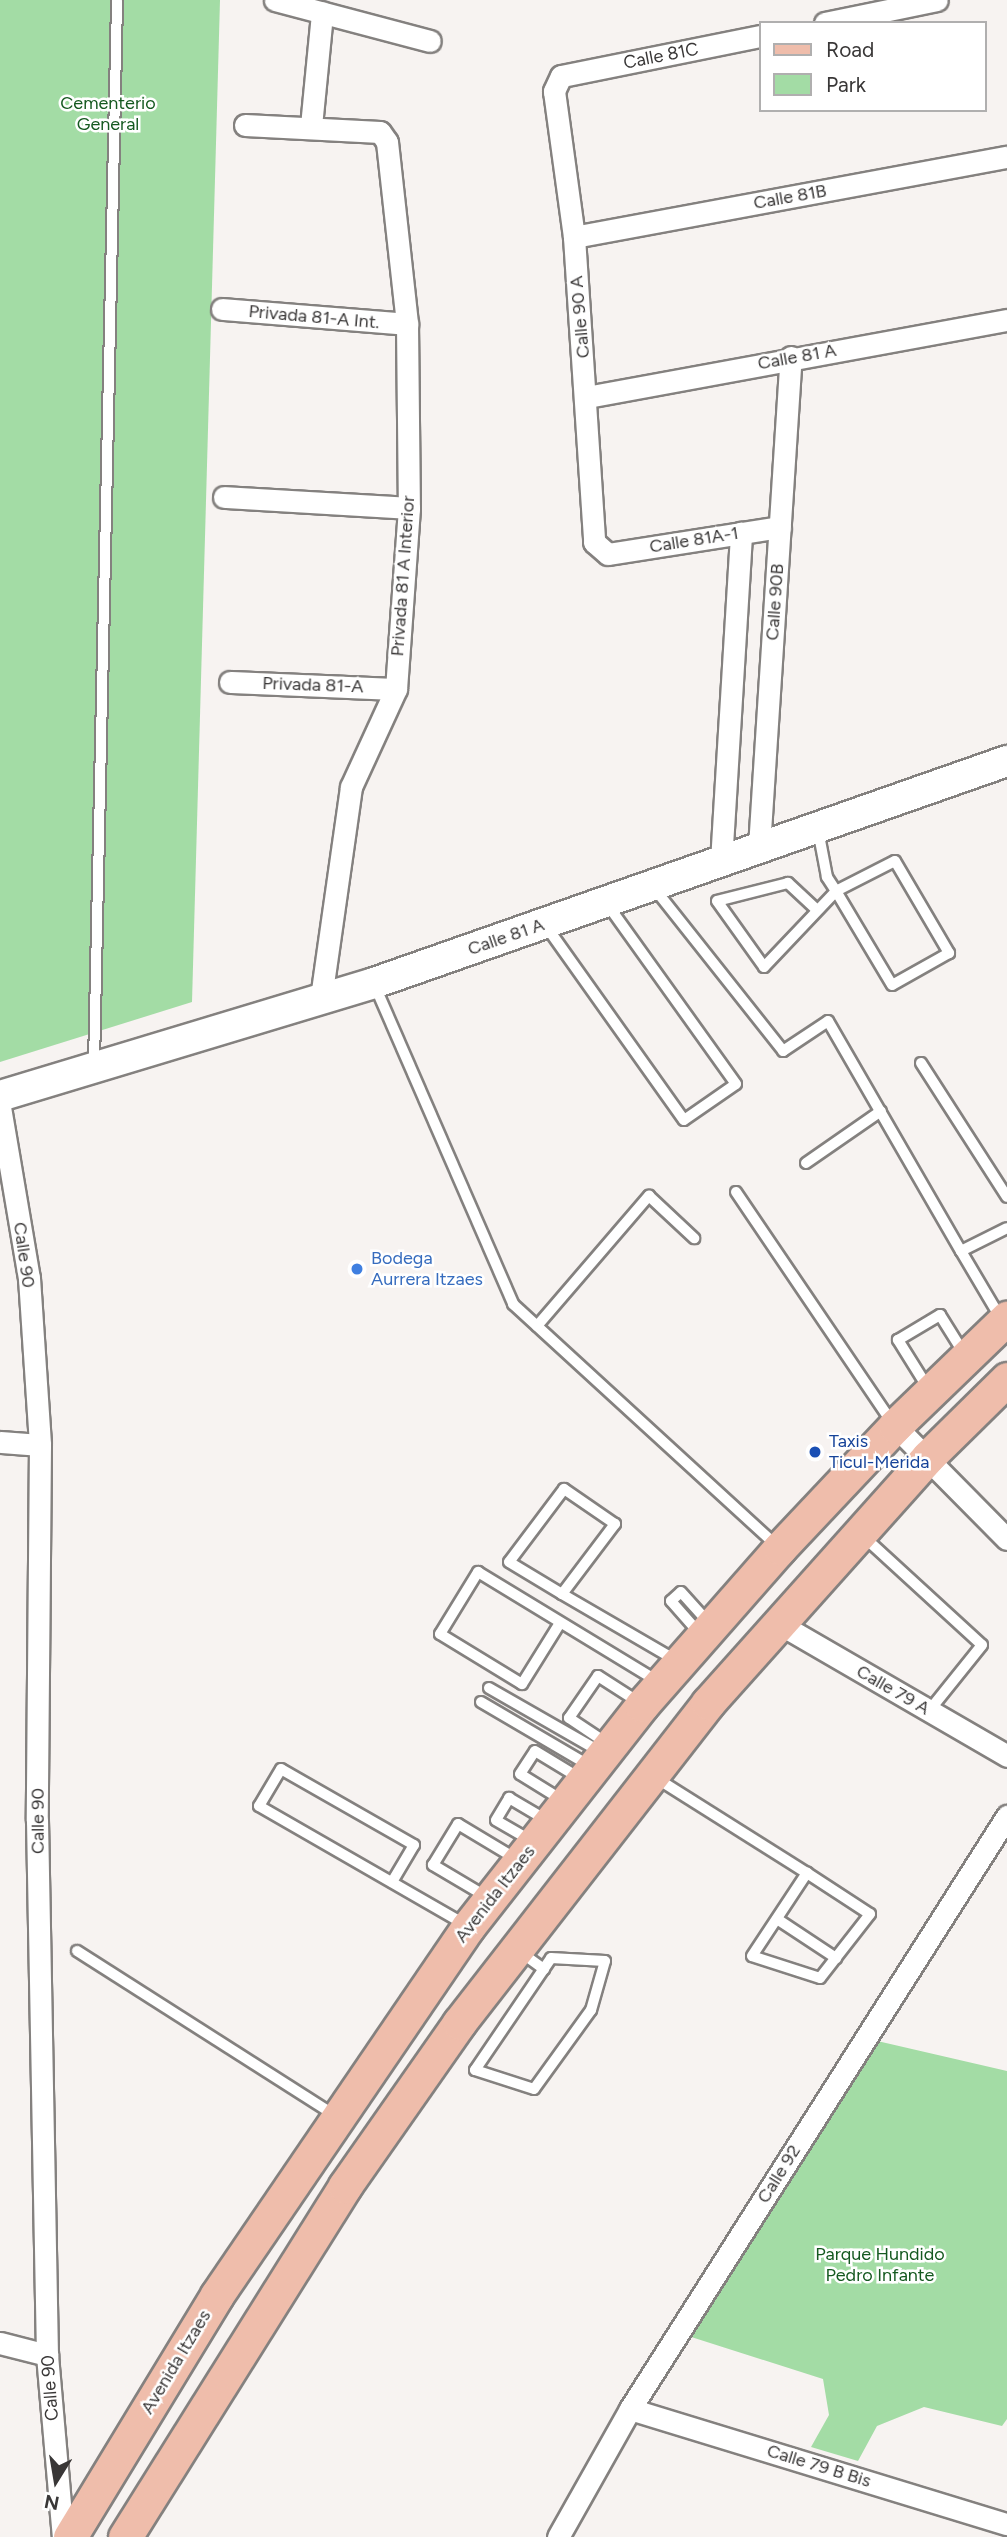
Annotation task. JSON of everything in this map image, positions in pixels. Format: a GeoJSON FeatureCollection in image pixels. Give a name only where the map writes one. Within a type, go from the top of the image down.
{"type":"FeatureCollection","features":[{"type":"Feature","properties":{"kind":"main road","name":"Avenida Itzaes"},"geometry":{"type":"LineString","coordinates":[[70,2537],[217,2295],[336,2116],[468,1927],[664,1680],[780,1548],[895,1426],[1005,1320]]}},
{"type":"Feature","properties":{"kind":"main road"},"geometry":{"type":"LineString","coordinates":[[125,2537],[345,2186],[460,2023],[708,1703],[928,1457],[1007,1379]]}},
{"type":"Feature","properties":{"kind":"main road"},"geometry":{"type":"LineString","coordinates":[[664,1680],[708,1703]]}},
{"type":"Feature","properties":{"kind":"main road"},"geometry":{"type":"LineString","coordinates":[[421,1995],[460,2023]]}},
{"type":"Feature","properties":{"kind":"street"},"geometry":{"type":"LineString","coordinates":[[275,0],[430,41]]}},
{"type":"Feature","properties":{"kind":"street"},"geometry":{"type":"LineString","coordinates":[[835,21],[937,0]]}},
{"type":"Feature","properties":{"kind":"street"},"geometry":{"type":"LineString","coordinates":[[245,125],[311,126],[322,13]]}},
{"type":"Feature","properties":{"kind":"street","name":"Calle 81C"},"geometry":{"type":"LineString","coordinates":[[561,76],[758,36]]}},
{"type":"Feature","properties":{"kind":"street","name":"Calle 90 A"},"geometry":{"type":"LineString","coordinates":[[561,76],[554,91],[573,237],[587,397],[594,542],[608,554]]}},
{"type":"Feature","properties":{"kind":"street","name":"Privada 81 A Interior"},"geometry":{"type":"LineString","coordinates":[[311,126],[366,128],[380,132],[387,142],[407,324],[409,508],[396,689],[351,787],[321,999]]}},
{"type":"Feature","properties":{"kind":"street","name":"Calle 81B"},"geometry":{"type":"LineString","coordinates":[[573,237],[1007,156]]}},
{"type":"Feature","properties":{"kind":"street","name":"Privada 81-A Int."},"geometry":{"type":"LineString","coordinates":[[222,309],[407,324]]}},
{"type":"Feature","properties":{"kind":"street","name":"Calle 81 A"},"geometry":{"type":"LineString","coordinates":[[587,397],[791,357],[1007,320]]}},
{"type":"Feature","properties":{"kind":"street","name":"Calle 90B"},"geometry":{"type":"LineString","coordinates":[[759,847],[791,357]]}},
{"type":"Feature","properties":{"kind":"street"},"geometry":{"type":"LineString","coordinates":[[224,497],[409,508]]}},
{"type":"Feature","properties":{"kind":"street","name":"Calle 81A-1"},"geometry":{"type":"LineString","coordinates":[[608,554],[780,527]]}},
{"type":"Feature","properties":{"kind":"street"},"geometry":{"type":"LineString","coordinates":[[721,862],[741,533]]}},
{"type":"Feature","properties":{"kind":"street","name":"Privada 81-A"},"geometry":{"type":"LineString","coordinates":[[230,682],[396,689]]}},
{"type":"Feature","properties":{"kind":"street","name":"Calle 81 A"},"geometry":{"type":"LineString","coordinates":[[0,1096],[94,1071],[374,984],[1007,761]]}},
{"type":"Feature","properties":{"kind":"street","name":"Calle 90"},"geometry":{"type":"LineString","coordinates":[[0,1107],[29,1278],[40,1445],[37,1820],[47,2356],[63,2537]]}},
{"type":"Feature","properties":{"kind":"street"},"geometry":{"type":"LineString","coordinates":[[895,1426],[1007,1539]]}},
{"type":"Feature","properties":{"kind":"street"},"geometry":{"type":"LineString","coordinates":[[0,1443],[40,1445]]}},
{"type":"Feature","properties":{"kind":"street","name":"Calle 79 A"},"geometry":{"type":"LineString","coordinates":[[778,1623],[1007,1756]]}},
{"type":"Feature","properties":{"kind":"street","name":"Calle 92"},"geometry":{"type":"LineString","coordinates":[[558,2537],[630,2409],[1007,1816]]}},
{"type":"Feature","properties":{"kind":"street"},"geometry":{"type":"LineString","coordinates":[[0,2343],[47,2356]]}},
{"type":"Feature","properties":{"kind":"street","name":"Calle 79 B Bis"},"geometry":{"type":"LineString","coordinates":[[630,2409],[1007,2524]]}},
{"type":"Feature","properties":{"kind":"lane"},"geometry":{"type":"LineString","coordinates":[[94,1071],[117,0]]}},
{"type":"Feature","properties":{"kind":"lane"},"geometry":{"type":"LineString","coordinates":[[817,910],[788,883],[717,901],[764,967],[836,891],[895,861],[949,953],[892,985],[836,891],[827,877],[818,827]]}},
{"type":"Feature","properties":{"kind":"lane"},"geometry":{"type":"LineString","coordinates":[[652,886],[783,1051],[828,1021],[961,1251],[1005,1320]]}},
{"type":"Feature","properties":{"kind":"lane"},"geometry":{"type":"LineString","coordinates":[[544,924],[684,1120],[736,1084],[606,902]]}},
{"type":"Feature","properties":{"kind":"lane"},"geometry":{"type":"LineString","coordinates":[[374,984],[513,1304],[780,1548]]}},
{"type":"Feature","properties":{"kind":"lane"},"geometry":{"type":"LineString","coordinates":[[921,1063],[1007,1196]]}},
{"type":"Feature","properties":{"kind":"lane"},"geometry":{"type":"LineString","coordinates":[[806,1163],[881,1111]]}},
{"type":"Feature","properties":{"kind":"lane"},"geometry":{"type":"LineString","coordinates":[[996,1179],[1007,1172]]}},
{"type":"Feature","properties":{"kind":"lane"},"geometry":{"type":"LineString","coordinates":[[736,1192],[895,1426]]}},
{"type":"Feature","properties":{"kind":"lane"},"geometry":{"type":"LineString","coordinates":[[537,1326],[649,1196],[694,1238]]}},
{"type":"Feature","properties":{"kind":"lane"},"geometry":{"type":"LineString","coordinates":[[961,1251],[1007,1228]]}},
{"type":"Feature","properties":{"kind":"lane"},"geometry":{"type":"LineString","coordinates":[[930,1392],[898,1340],[940,1315],[966,1358]]}},
{"type":"Feature","properties":{"kind":"lane"},"geometry":{"type":"LineString","coordinates":[[562,1594],[615,1524],[564,1489],[509,1562],[562,1594],[664,1680]]}},
{"type":"Feature","properties":{"kind":"lane"},"geometry":{"type":"LineString","coordinates":[[859,1533],[982,1645],[929,1711]]}},
{"type":"Feature","properties":{"kind":"lane"},"geometry":{"type":"LineString","coordinates":[[560,1623],[522,1684],[440,1634],[478,1572],[560,1623],[664,1680]]}},
{"type":"Feature","properties":{"kind":"lane"},"geometry":{"type":"LineString","coordinates":[[570,1797],[569,1718],[598,1676],[664,1680]]}},
{"type":"Feature","properties":{"kind":"lane"},"geometry":{"type":"LineString","coordinates":[[489,1688],[570,1797]]}},
{"type":"Feature","properties":{"kind":"lane"},"geometry":{"type":"LineString","coordinates":[[481,1702],[570,1797]]}},
{"type":"Feature","properties":{"kind":"lane"},"geometry":{"type":"LineString","coordinates":[[535,1751],[570,1797],[520,1774],[535,1751]]}},
{"type":"Feature","properties":{"kind":"lane"},"geometry":{"type":"LineString","coordinates":[[392,1882],[414,1846],[281,1769],[259,1806],[468,1927]]}},
{"type":"Feature","properties":{"kind":"lane"},"geometry":{"type":"LineString","coordinates":[[651,1775],[807,1874],[870,1914],[820,1978],[752,1956],[807,1874]]}},
{"type":"Feature","properties":{"kind":"lane"},"geometry":{"type":"LineString","coordinates":[[490,1899],[433,1865],[458,1824],[570,1797]]}},
{"type":"Feature","properties":{"kind":"lane"},"geometry":{"type":"LineString","coordinates":[[777,1919],[836,1958]]}},
{"type":"Feature","properties":{"kind":"lane"},"geometry":{"type":"LineString","coordinates":[[516,1950],[544,1969]]}},
{"type":"Feature","properties":{"kind":"lane"},"geometry":{"type":"LineString","coordinates":[[77,1951],[336,2116]]}},
{"type":"Feature","properties":{"kind":"lane"},"geometry":{"type":"LineString","coordinates":[[551,1958],[605,1961],[591,2010],[534,2089],[475,2070],[536,1980],[544,1969],[551,1958]]}},
{"type":"Feature","properties":{"kind":"green space","name":"Cementerio General"},"geometry":{"type":"Polygon","coordinates":[[[0,0],[220,0],[192,1002],[0,1062],[0,0]]]}},
{"type":"Feature","properties":{"kind":"green space","name":"Parque Hundido Pedro Infante"},"geometry":{"type":"Polygon","coordinates":[[[873,2040],[1007,2071],[1007,2419],[1002,2426],[924,2407],[877,2426],[858,2461],[811,2447],[829,2415],[823,2379],[685,2335],[873,2040]]]}},
{"type":"Feature","properties":{"kind":"place","name":"Bodega Aurrera Itzaes"},"geometry":{"type":"Point","coordinates":[357,1269]}},
{"type":"Feature","properties":{"kind":"place","name":"Taxis Ticul-Merida"},"geometry":{"type":"Point","coordinates":[815,1452]}}]}
